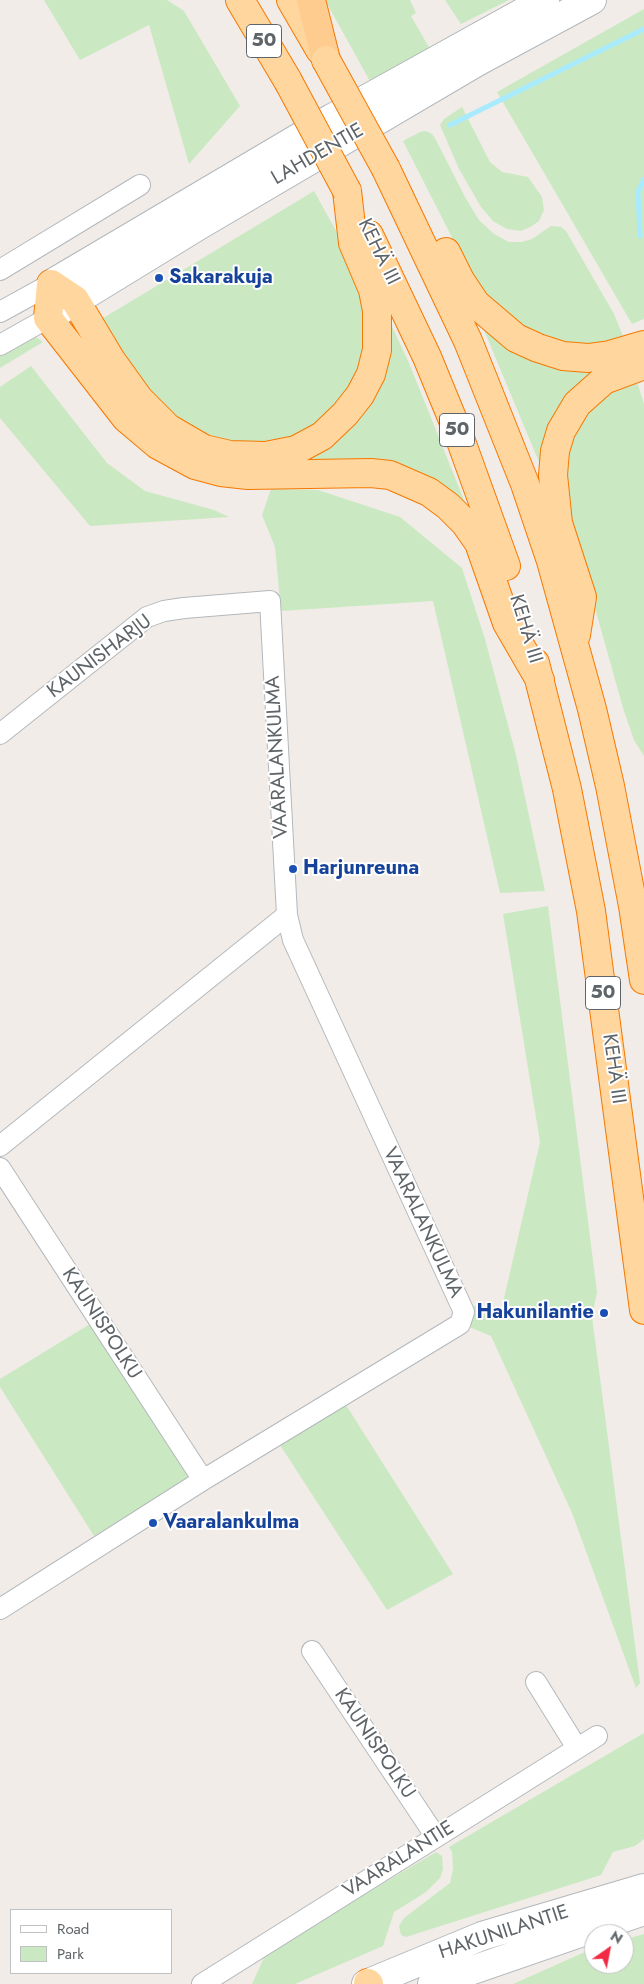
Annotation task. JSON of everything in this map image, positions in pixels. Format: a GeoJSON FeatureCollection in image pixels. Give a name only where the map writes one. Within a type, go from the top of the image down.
{"type":"FeatureCollection","features":[{"type":"Feature","properties":{"kind":"highway","name":"KEHÄ III"},"geometry":{"type":"LineString","coordinates":[[240,0],[288,81],[347,191],[403,304],[457,430],[510,578],[540,680],[568,789],[591,911],[644,1310]]}},
{"type":"Feature","properties":{"kind":"highway","name":"50"},"geometry":{"type":"LineString","coordinates":[[291,0],[386,169],[438,276],[496,411],[551,561],[575,644],[610,786],[633,906],[644,980]]}},
{"type":"Feature","properties":{"kind":"highway"},"geometry":{"type":"LineString","coordinates":[[311,0],[326,60]]}},
{"type":"Feature","properties":{"kind":"highway"},"geometry":{"type":"LineString","coordinates":[[386,169],[428,216],[460,280],[476,304],[516,338],[563,356],[588,358],[610,355],[644,345]]}},
{"type":"Feature","properties":{"kind":"highway"},"geometry":{"type":"LineString","coordinates":[[347,191],[353,243],[370,283],[377,310],[378,350],[371,374],[360,395],[345,414],[322,436],[296,450],[266,456],[230,455],[204,449],[168,428],[139,399],[111,360],[75,300],[51,284],[48,318],[126,418],[158,445],[195,465],[221,472],[248,476],[371,473],[390,475],[409,482],[435,496],[465,523],[479,543],[507,623],[540,680]]}},
{"type":"Feature","properties":{"kind":"highway"},"geometry":{"type":"LineString","coordinates":[[575,644],[582,597],[558,523],[553,475],[555,452],[568,419],[584,398],[604,380],[644,365]]}},
{"type":"Feature","properties":{"kind":"main road","name":"LAHDENTIE"},"geometry":{"type":"LineString","coordinates":[[51,284],[332,118],[545,0]]}},
{"type":"Feature","properties":{"kind":"main road","name":"LAHDENTIE"},"geometry":{"type":"LineString","coordinates":[[48,318],[75,300],[477,62],[592,0]]}},
{"type":"Feature","properties":{"kind":"main road","name":"HAKUNILANTIE"},"geometry":{"type":"LineString","coordinates":[[432,1984],[609,1910],[644,1888]]}},
{"type":"Feature","properties":{"kind":"main road","name":"HAKUNILANTIE"},"geometry":{"type":"LineString","coordinates":[[368,1984],[482,1936],[609,1910],[644,1911]]}},
{"type":"Feature","properties":{"kind":"street"},"geometry":{"type":"LineString","coordinates":[[0,270],[140,185]]}},
{"type":"Feature","properties":{"kind":"street"},"geometry":{"type":"LineString","coordinates":[[0,312],[51,284]]}},
{"type":"Feature","properties":{"kind":"street"},"geometry":{"type":"LineString","coordinates":[[0,345],[48,318]]}},
{"type":"Feature","properties":{"kind":"street","name":"KAUNISHARJU"},"geometry":{"type":"LineString","coordinates":[[0,734],[147,617],[164,611],[184,608],[270,601]]}},
{"type":"Feature","properties":{"kind":"street","name":"VAARALANKULMA"},"geometry":{"type":"LineString","coordinates":[[0,1609],[203,1480],[460,1324],[464,1312],[293,940],[287,915],[270,601]]}},
{"type":"Feature","properties":{"kind":"street"},"geometry":{"type":"LineString","coordinates":[[0,1146],[287,915]]}},
{"type":"Feature","properties":{"kind":"street","name":"KAUNISPOLKU"},"geometry":{"type":"LineString","coordinates":[[0,1168],[203,1480]]}},
{"type":"Feature","properties":{"kind":"street","name":"KAUNISPOLKU"},"geometry":{"type":"LineString","coordinates":[[312,1651],[436,1837]]}},
{"type":"Feature","properties":{"kind":"street"},"geometry":{"type":"LineString","coordinates":[[536,1682],[576,1748]]}},
{"type":"Feature","properties":{"kind":"street","name":"VAARALANTIE"},"geometry":{"type":"LineString","coordinates":[[202,1984],[597,1736]]}},
{"type":"Feature","properties":{"kind":"green space"},"geometry":{"type":"Polygon","coordinates":[[[44,0],[167,0],[184,11],[240,106],[189,164],[149,25],[80,60],[44,0]]]}},
{"type":"Feature","properties":{"kind":"green space"},"geometry":{"type":"Polygon","coordinates":[[[325,0],[410,0],[416,13],[411,16],[430,49],[371,83],[325,0]]]}},
{"type":"Feature","properties":{"kind":"green space"},"geometry":{"type":"Polygon","coordinates":[[[445,0],[509,0],[461,24],[445,0]]]}},
{"type":"Feature","properties":{"kind":"green space"},"geometry":{"type":"Polygon","coordinates":[[[644,9],[644,319],[632,324],[497,92],[644,9]]]}},
{"type":"Feature","properties":{"kind":"green space"},"geometry":{"type":"Polygon","coordinates":[[[462,107],[490,162],[502,172],[528,177],[542,197],[544,210],[539,221],[532,226],[521,231],[507,229],[493,221],[481,207],[459,169],[440,125],[444,119],[462,107]]]}},
{"type":"Feature","properties":{"kind":"green space"},"geometry":{"type":"Polygon","coordinates":[[[426,131],[432,134],[436,140],[479,220],[494,234],[509,242],[522,242],[532,239],[551,226],[561,227],[566,231],[614,314],[624,339],[589,347],[546,340],[510,319],[482,291],[465,263],[403,141],[426,131]]]}},
{"type":"Feature","properties":{"kind":"green space"},"geometry":{"type":"Polygon","coordinates":[[[314,191],[340,238],[367,306],[365,356],[350,392],[313,428],[288,439],[267,443],[232,443],[210,438],[188,428],[154,401],[100,320],[314,191]]]}},
{"type":"Feature","properties":{"kind":"green space"},"geometry":{"type":"Polygon","coordinates":[[[389,320],[409,363],[468,510],[450,499],[268,468],[319,447],[389,320]]]}},
{"type":"Feature","properties":{"kind":"green space"},"geometry":{"type":"Polygon","coordinates":[[[481,323],[609,364],[544,474],[481,323]]]}},
{"type":"Feature","properties":{"kind":"green space"},"geometry":{"type":"Polygon","coordinates":[[[36,337],[43,342],[0,368],[0,350],[21,338],[36,337]]]}},
{"type":"Feature","properties":{"kind":"green space"},"geometry":{"type":"Polygon","coordinates":[[[31,366],[107,463],[145,491],[214,510],[229,517],[90,526],[0,418],[0,387],[31,366]]]}},
{"type":"Feature","properties":{"kind":"green space"},"geometry":{"type":"Polygon","coordinates":[[[636,378],[644,404],[644,756],[634,740],[623,708],[570,519],[565,489],[569,447],[585,414],[601,398],[636,378]]]}},
{"type":"Feature","properties":{"kind":"green space"},"geometry":{"type":"Polygon","coordinates":[[[271,489],[318,490],[400,517],[462,568],[485,639],[516,755],[545,891],[500,893],[433,601],[281,611],[275,547],[262,515],[271,489]]]}},
{"type":"Feature","properties":{"kind":"green space"},"geometry":{"type":"Polygon","coordinates":[[[548,906],[597,1292],[592,1317],[640,1683],[636,1688],[572,1513],[491,1336],[467,1326],[472,1306],[502,1307],[540,1142],[503,914],[548,906]]]}},
{"type":"Feature","properties":{"kind":"green space"},"geometry":{"type":"Polygon","coordinates":[[[90,1324],[191,1477],[94,1536],[0,1387],[0,1379],[90,1324]]]}},
{"type":"Feature","properties":{"kind":"green space"},"geometry":{"type":"Polygon","coordinates":[[[346,1405],[453,1574],[387,1610],[280,1445],[346,1405]]]}},
{"type":"Feature","properties":{"kind":"green space"},"geometry":{"type":"Polygon","coordinates":[[[644,1733],[644,1839],[635,1846],[613,1852],[601,1875],[406,1937],[401,1935],[399,1926],[404,1918],[450,1883],[453,1869],[452,1852],[449,1847],[644,1733]]]}},
{"type":"Feature","properties":{"kind":"green space"},"geometry":{"type":"Polygon","coordinates":[[[436,1852],[442,1856],[443,1869],[440,1878],[426,1892],[394,1912],[383,1946],[295,1984],[252,1984],[266,1953],[436,1852]]]}},
{"type":"Feature","properties":{"kind":"green space"},"geometry":{"type":"Polygon","coordinates":[[[644,1934],[644,1984],[513,1984],[584,1952],[584,1974],[634,1974],[634,1937],[644,1934]]]}},
{"type":"Feature","properties":{"kind":"waterway"},"geometry":{"type":"LineString","coordinates":[[450,125],[644,29]]}},
{"type":"Feature","properties":{"kind":"waterway"},"geometry":{"type":"LineString","coordinates":[[640,236],[638,192],[644,179]]}},
{"type":"Feature","properties":{"kind":"place","name":"Sakarakuja"},"geometry":{"type":"Point","coordinates":[159,278]}},
{"type":"Feature","properties":{"kind":"place","name":"Harjunreuna"},"geometry":{"type":"Point","coordinates":[293,869]}},
{"type":"Feature","properties":{"kind":"place","name":"Hakunilantie"},"geometry":{"type":"Point","coordinates":[604,1313]}},
{"type":"Feature","properties":{"kind":"place","name":"Vaaralankulma"},"geometry":{"type":"Point","coordinates":[153,1523]}}]}
